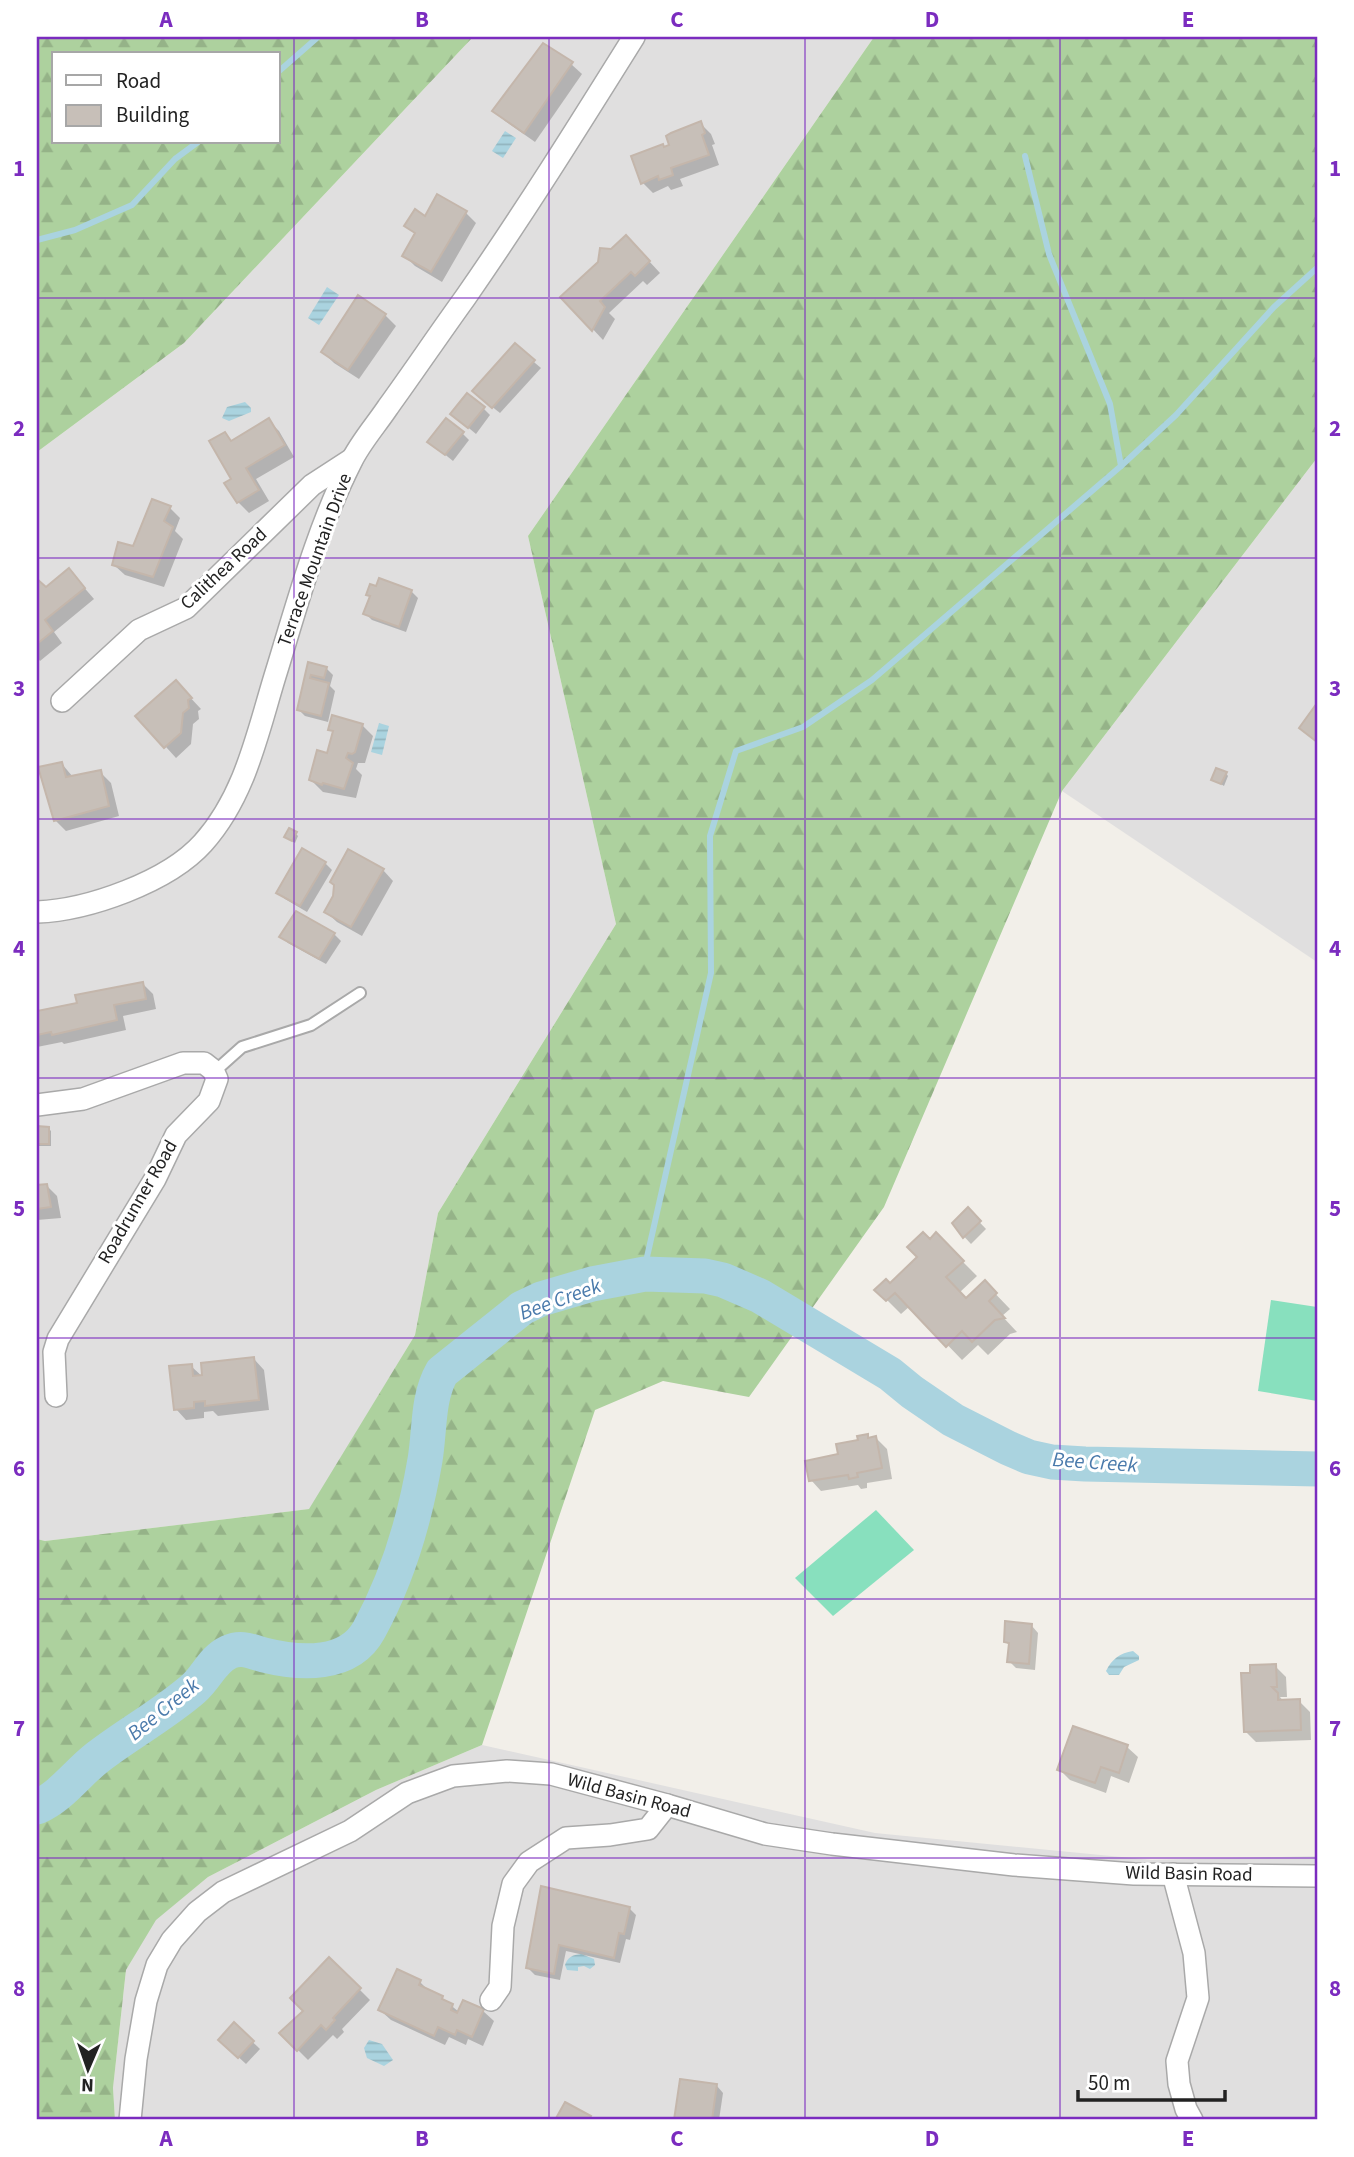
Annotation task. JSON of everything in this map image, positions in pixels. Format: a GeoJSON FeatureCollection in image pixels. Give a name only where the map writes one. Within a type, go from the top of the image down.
{"type":"FeatureCollection","features":[{"type":"Feature","properties":{"kind":"street","name":"Terrace Mountain Drive"},"geometry":{"type":"LineString","coordinates":[[37,912],[102,899],[157,877],[202,844],[219,821],[254,754],[274,679],[316,548],[352,460],[518,221],[634,37]]}},
{"type":"Feature","properties":{"kind":"street","name":"Calithea Road"},"geometry":{"type":"LineString","coordinates":[[62,701],[139,630],[186,608],[312,485],[352,460]]}},
{"type":"Feature","properties":{"kind":"street"},"geometry":{"type":"LineString","coordinates":[[37,1105],[83,1099],[183,1063],[204,1063],[214,1072]]}},
{"type":"Feature","properties":{"kind":"street","name":"Roadrunner Road"},"geometry":{"type":"LineString","coordinates":[[56,1396],[54,1352],[58,1339],[155,1179],[176,1135],[209,1101],[217,1079],[214,1072]]}},
{"type":"Feature","properties":{"kind":"street","name":"Wild Basin Road"},"geometry":{"type":"LineString","coordinates":[[130,2120],[146,2001],[157,1965],[172,1940],[197,1912],[223,1892],[350,1831],[407,1793],[453,1776],[507,1771],[551,1774],[765,1834],[832,1844],[1014,1865],[1133,1874],[1317,1876]]}},
{"type":"Feature","properties":{"kind":"street"},"geometry":{"type":"LineString","coordinates":[[491,2000],[500,1987],[503,1926],[513,1884],[529,1862],[566,1838],[648,1829],[667,1805]]}},
{"type":"Feature","properties":{"kind":"street"},"geometry":{"type":"LineString","coordinates":[[1173,1874],[1194,1953],[1198,1998],[1177,2061],[1179,2084],[1192,2120]]}},
{"type":"Feature","properties":{"kind":"lane"},"geometry":{"type":"LineString","coordinates":[[214,1072],[242,1047],[310,1025],[360,993]]}},
{"type":"Feature","properties":{"kind":"shaded area"},"geometry":{"type":"Polygon","coordinates":[[[473,37],[874,37],[528,536],[616,924],[438,1213],[415,1335],[310,1509],[45,1541],[37,1539],[37,452],[184,343],[473,37]]]}},
{"type":"Feature","properties":{"kind":"shaded area"},"geometry":{"type":"Polygon","coordinates":[[[1317,458],[1317,962],[1062,791],[1317,458]]]}},
{"type":"Feature","properties":{"kind":"shaded area"},"geometry":{"type":"Polygon","coordinates":[[[482,1745],[875,1833],[1152,1860],[1317,1856],[1317,2120],[115,2120],[113,2088],[126,1970],[155,1920],[208,1877],[376,1790],[482,1745]]]}},
{"type":"Feature","properties":{"kind":"green space"},"geometry":{"type":"Polygon","coordinates":[[[37,37],[473,37],[184,343],[37,452],[37,37]]]}},
{"type":"Feature","properties":{"kind":"green space"},"geometry":{"type":"Polygon","coordinates":[[[874,37],[1317,37],[1317,458],[1062,791],[884,1207],[749,1397],[663,1381],[595,1410],[482,1745],[376,1790],[208,1877],[156,1920],[126,1970],[113,2088],[115,2120],[37,2120],[37,1539],[45,1541],[309,1509],[415,1335],[438,1213],[616,924],[528,536],[874,37]]]}},
{"type":"Feature","properties":{"kind":"green space"},"geometry":{"type":"Polygon","coordinates":[[[1271,1300],[1317,1307],[1317,1401],[1258,1391],[1271,1300]]]}},
{"type":"Feature","properties":{"kind":"green space"},"geometry":{"type":"Polygon","coordinates":[[[876,1510],[914,1550],[833,1616],[795,1578],[876,1510]]]}},
{"type":"Feature","properties":{"kind":"water"},"geometry":{"type":"Polygon","coordinates":[[[505,131],[516,138],[503,158],[492,151],[505,131]]]}},
{"type":"Feature","properties":{"kind":"water"},"geometry":{"type":"Polygon","coordinates":[[[327,287],[339,295],[319,325],[308,318],[327,287]]]}},
{"type":"Feature","properties":{"kind":"water"},"geometry":{"type":"Polygon","coordinates":[[[245,402],[251,412],[229,421],[222,418],[227,407],[245,402]]]}},
{"type":"Feature","properties":{"kind":"water"},"geometry":{"type":"Polygon","coordinates":[[[379,723],[389,726],[382,755],[371,752],[379,723]]]}},
{"type":"Feature","properties":{"kind":"water"},"geometry":{"type":"Polygon","coordinates":[[[1133,1651],[1139,1656],[1139,1660],[1124,1667],[1119,1675],[1109,1675],[1106,1671],[1114,1660],[1133,1651]]]}},
{"type":"Feature","properties":{"kind":"water"},"geometry":{"type":"Polygon","coordinates":[[[581,1954],[594,1959],[595,1965],[590,1969],[584,1966],[578,1967],[578,1971],[567,1970],[565,1965],[569,1958],[581,1954]]]}},
{"type":"Feature","properties":{"kind":"water"},"geometry":{"type":"Polygon","coordinates":[[[369,2040],[382,2044],[393,2060],[384,2066],[367,2058],[364,2048],[369,2040]]]}},
{"type":"Feature","properties":{"kind":"building"},"geometry":{"type":"Polygon","coordinates":[[[543,43],[573,62],[524,133],[492,111],[543,43]]]}},
{"type":"Feature","properties":{"kind":"building"},"geometry":{"type":"Polygon","coordinates":[[[701,121],[705,133],[702,135],[709,155],[671,168],[673,175],[659,180],[658,176],[641,184],[631,156],[663,144],[664,147],[669,145],[666,136],[701,121]]]}},
{"type":"Feature","properties":{"kind":"building"},"geometry":{"type":"Polygon","coordinates":[[[437,194],[467,211],[431,272],[402,256],[415,233],[404,226],[415,209],[425,216],[437,194]]]}},
{"type":"Feature","properties":{"kind":"building"},"geometry":{"type":"Polygon","coordinates":[[[626,235],[650,261],[635,276],[631,272],[600,301],[605,307],[592,331],[560,297],[598,262],[600,248],[611,249],[626,235]]]}},
{"type":"Feature","properties":{"kind":"building"},"geometry":{"type":"Polygon","coordinates":[[[358,295],[386,314],[348,370],[321,352],[358,295]]]}},
{"type":"Feature","properties":{"kind":"building"},"geometry":{"type":"Polygon","coordinates":[[[515,343],[535,360],[492,408],[472,391],[515,343]]]}},
{"type":"Feature","properties":{"kind":"building"},"geometry":{"type":"Polygon","coordinates":[[[467,393],[485,407],[468,428],[450,414],[467,393]]]}},
{"type":"Feature","properties":{"kind":"building"},"geometry":{"type":"Polygon","coordinates":[[[269,418],[285,445],[246,468],[259,490],[237,503],[224,483],[231,479],[209,441],[225,432],[231,441],[269,418]]]}},
{"type":"Feature","properties":{"kind":"building"},"geometry":{"type":"Polygon","coordinates":[[[446,418],[464,432],[445,455],[427,442],[446,418]]]}},
{"type":"Feature","properties":{"kind":"building"},"geometry":{"type":"Polygon","coordinates":[[[152,499],[171,506],[164,521],[173,527],[153,577],[112,565],[118,542],[133,546],[152,499]]]}},
{"type":"Feature","properties":{"kind":"building"},"geometry":{"type":"Polygon","coordinates":[[[69,568],[85,588],[45,620],[53,631],[37,644],[37,579],[46,587],[69,568]]]}},
{"type":"Feature","properties":{"kind":"building"},"geometry":{"type":"Polygon","coordinates":[[[379,578],[412,590],[399,627],[363,614],[370,596],[366,595],[370,584],[376,586],[379,578]]]}},
{"type":"Feature","properties":{"kind":"building"},"geometry":{"type":"Polygon","coordinates":[[[308,662],[327,667],[324,678],[311,675],[310,678],[329,683],[321,716],[297,710],[308,662]]]}},
{"type":"Feature","properties":{"kind":"building"},"geometry":{"type":"Polygon","coordinates":[[[176,680],[192,698],[188,700],[189,708],[183,713],[181,733],[164,748],[135,716],[176,680]]]}},
{"type":"Feature","properties":{"kind":"building"},"geometry":{"type":"Polygon","coordinates":[[[1317,703],[1317,742],[1299,728],[1317,703]]]}},
{"type":"Feature","properties":{"kind":"building"},"geometry":{"type":"Polygon","coordinates":[[[332,715],[363,724],[355,752],[348,753],[346,758],[353,763],[344,789],[309,780],[317,750],[327,753],[333,731],[328,730],[332,715]]]}},
{"type":"Feature","properties":{"kind":"building"},"geometry":{"type":"Polygon","coordinates":[[[62,762],[66,777],[101,770],[109,806],[54,821],[38,767],[62,762]]]}},
{"type":"Feature","properties":{"kind":"building"},"geometry":{"type":"Polygon","coordinates":[[[1216,768],[1227,772],[1221,784],[1211,780],[1216,768]]]}},
{"type":"Feature","properties":{"kind":"building"},"geometry":{"type":"Polygon","coordinates":[[[289,828],[297,832],[292,841],[284,837],[289,828]]]}},
{"type":"Feature","properties":{"kind":"building"},"geometry":{"type":"Polygon","coordinates":[[[302,848],[326,862],[300,906],[276,893],[302,848]]]}},
{"type":"Feature","properties":{"kind":"building"},"geometry":{"type":"Polygon","coordinates":[[[348,849],[384,869],[351,927],[324,912],[333,896],[334,885],[330,882],[348,849]]]}},
{"type":"Feature","properties":{"kind":"building"},"geometry":{"type":"Polygon","coordinates":[[[296,911],[335,933],[319,959],[279,937],[296,911]]]}},
{"type":"Feature","properties":{"kind":"building"},"geometry":{"type":"Polygon","coordinates":[[[143,982],[146,999],[114,1005],[117,1020],[52,1035],[51,1032],[37,1035],[37,1011],[77,1003],[75,995],[143,982]]]}},
{"type":"Feature","properties":{"kind":"building"},"geometry":{"type":"Polygon","coordinates":[[[37,1126],[49,1127],[49,1144],[37,1144],[37,1126]]]}},
{"type":"Feature","properties":{"kind":"building"},"geometry":{"type":"Polygon","coordinates":[[[47,1184],[51,1207],[37,1209],[37,1185],[47,1184]]]}},
{"type":"Feature","properties":{"kind":"building"},"geometry":{"type":"Polygon","coordinates":[[[968,1207],[981,1221],[963,1238],[952,1223],[968,1207]]]}},
{"type":"Feature","properties":{"kind":"building"},"geometry":{"type":"Polygon","coordinates":[[[923,1232],[930,1239],[936,1232],[964,1261],[946,1277],[966,1298],[985,1280],[997,1293],[989,1301],[1005,1318],[995,1320],[972,1342],[962,1331],[946,1347],[895,1293],[886,1301],[874,1290],[886,1279],[890,1283],[917,1257],[907,1247],[923,1232]]]}},
{"type":"Feature","properties":{"kind":"building"},"geometry":{"type":"Polygon","coordinates":[[[254,1357],[259,1400],[205,1406],[205,1401],[194,1402],[194,1408],[174,1410],[169,1366],[192,1364],[193,1376],[202,1375],[201,1363],[254,1357]]]}},
{"type":"Feature","properties":{"kind":"building"},"geometry":{"type":"Polygon","coordinates":[[[868,1434],[868,1438],[876,1436],[882,1468],[857,1473],[858,1477],[849,1479],[848,1475],[809,1481],[805,1461],[838,1454],[836,1444],[858,1440],[857,1436],[868,1434]]]}},
{"type":"Feature","properties":{"kind":"building"},"geometry":{"type":"Polygon","coordinates":[[[1005,1621],[1032,1624],[1029,1664],[1007,1662],[1009,1643],[1004,1642],[1005,1621]]]}},
{"type":"Feature","properties":{"kind":"building"},"geometry":{"type":"Polygon","coordinates":[[[1276,1664],[1277,1687],[1272,1687],[1278,1693],[1278,1700],[1300,1699],[1301,1730],[1244,1732],[1241,1673],[1250,1673],[1250,1665],[1276,1664]]]}},
{"type":"Feature","properties":{"kind":"building"},"geometry":{"type":"Polygon","coordinates":[[[1073,1726],[1128,1745],[1119,1773],[1101,1767],[1095,1783],[1057,1770],[1073,1726]]]}},
{"type":"Feature","properties":{"kind":"building"},"geometry":{"type":"Polygon","coordinates":[[[541,1886],[630,1907],[624,1934],[619,1933],[614,1958],[559,1945],[554,1974],[526,1968],[541,1886]]]}},
{"type":"Feature","properties":{"kind":"building"},"geometry":{"type":"Polygon","coordinates":[[[329,1957],[361,1988],[333,2018],[335,2020],[326,2030],[321,2025],[297,2051],[279,2033],[303,2011],[290,1998],[329,1957]]]}},
{"type":"Feature","properties":{"kind":"building"},"geometry":{"type":"Polygon","coordinates":[[[397,1969],[421,1980],[419,1985],[443,1996],[442,1999],[453,2004],[451,2010],[457,2013],[463,2000],[484,2009],[472,2037],[457,2030],[455,2035],[438,2027],[434,2036],[378,2010],[397,1969]]]}},
{"type":"Feature","properties":{"kind":"building"},"geometry":{"type":"Polygon","coordinates":[[[234,2022],[254,2041],[238,2058],[218,2040],[234,2022]]]}},
{"type":"Feature","properties":{"kind":"building"},"geometry":{"type":"Polygon","coordinates":[[[680,2079],[717,2084],[712,2120],[674,2120],[680,2079]]]}},
{"type":"Feature","properties":{"kind":"building"},"geometry":{"type":"Polygon","coordinates":[[[565,2102],[591,2116],[589,2120],[555,2120],[565,2102]]]}},
{"type":"Feature","properties":{"kind":"waterway"},"geometry":{"type":"LineString","coordinates":[[280,70],[318,37]]}},
{"type":"Feature","properties":{"kind":"waterway"},"geometry":{"type":"LineString","coordinates":[[37,240],[75,230],[132,205],[175,159],[195,144]]}},
{"type":"Feature","properties":{"kind":"waterway"},"geometry":{"type":"LineString","coordinates":[[645,1274],[711,973],[710,836],[736,751],[803,727],[872,680],[1121,466],[1110,404],[1049,254],[1025,156]]}},
{"type":"Feature","properties":{"kind":"waterway"},"geometry":{"type":"LineString","coordinates":[[1121,466],[1176,415],[1274,307],[1317,268]]}},
{"type":"Feature","properties":{"kind":"waterway","name":"Bee Creek"},"geometry":{"type":"LineString","coordinates":[[37,1807],[62,1791],[90,1763],[182,1698],[223,1655],[234,1650],[243,1650],[293,1660],[322,1660],[349,1651],[360,1642],[369,1630],[389,1589],[411,1526],[425,1460],[434,1393],[442,1372],[522,1308],[541,1299],[592,1284],[645,1274],[705,1276],[723,1280],[760,1296],[890,1374],[953,1420],[1029,1457],[1052,1462],[1085,1464],[1317,1469]]}}]}
